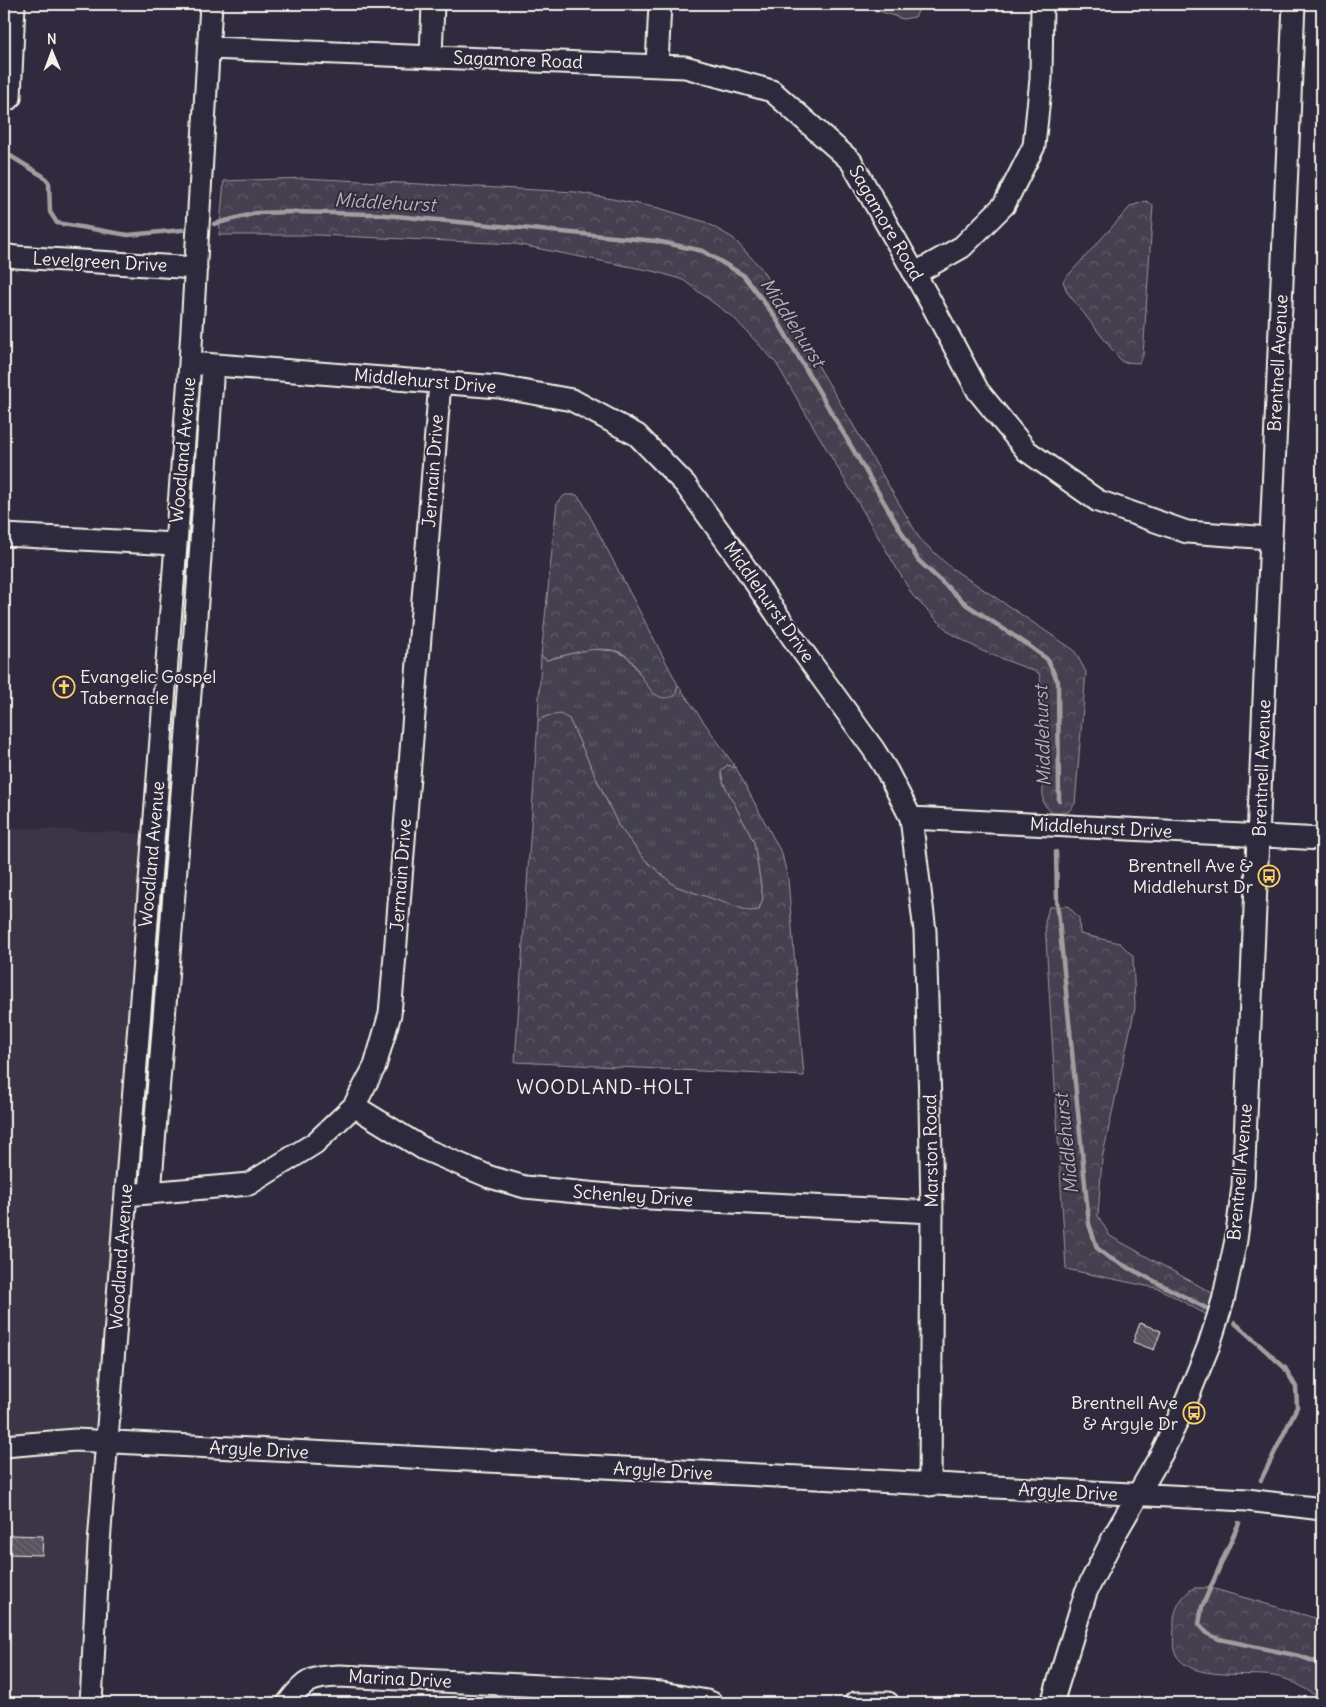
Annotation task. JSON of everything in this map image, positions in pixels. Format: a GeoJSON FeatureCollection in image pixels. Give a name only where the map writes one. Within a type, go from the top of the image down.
{"type":"FeatureCollection","features":[{"type":"Feature","properties":{"kind":"street"},"geometry":{"type":"LineString","coordinates":[[10,98],[14,4]]}},
{"type":"Feature","properties":{"kind":"street","name":"Woodland Avenue"},"geometry":{"type":"LineString","coordinates":[[91,1703],[99,1543],[190,363],[210,48],[211,4]]}},
{"type":"Feature","properties":{"kind":"street"},"geometry":{"type":"LineString","coordinates":[[431,57],[433,4]]}},
{"type":"Feature","properties":{"kind":"street"},"geometry":{"type":"LineString","coordinates":[[657,66],[660,4]]}},
{"type":"Feature","properties":{"kind":"street"},"geometry":{"type":"LineString","coordinates":[[914,274],[962,247],[1004,205],[1034,146],[1041,79],[1042,4]]}},
{"type":"Feature","properties":{"kind":"street","name":"Brentnell Avenue"},"geometry":{"type":"LineString","coordinates":[[1052,1703],[1086,1592],[1136,1496],[1162,1453],[1183,1409],[1223,1301],[1236,1240],[1243,1186],[1294,4]]}},
{"type":"Feature","properties":{"kind":"street","name":"Sagamore Road"},"geometry":{"type":"LineString","coordinates":[[210,48],[685,67],[772,91],[851,161],[978,391],[1027,451],[1098,501],[1187,532],[1270,538]]}},
{"type":"Feature","properties":{"kind":"street","name":"Levelgreen Drive"},"geometry":{"type":"LineString","coordinates":[[4,255],[196,268]]}},
{"type":"Feature","properties":{"kind":"street","name":"Middlehurst Drive"},"geometry":{"type":"LineString","coordinates":[[190,363],[499,387],[572,400],[637,435],[685,484],[874,750],[911,818],[1322,839]]}},
{"type":"Feature","properties":{"kind":"street"},"geometry":{"type":"LineString","coordinates":[[150,1193],[195,631],[213,364]]}},
{"type":"Feature","properties":{"kind":"street","name":"Jermain Drive"},"geometry":{"type":"LineString","coordinates":[[126,1195],[248,1184],[315,1143],[354,1106],[375,1066],[390,1014],[440,382]]}},
{"type":"Feature","properties":{"kind":"street"},"geometry":{"type":"LineString","coordinates":[[4,535],[175,544]]}},
{"type":"Feature","properties":{"kind":"street","name":"Marston Road"},"geometry":{"type":"LineString","coordinates":[[911,818],[924,931],[932,1212],[930,1485]]}},
{"type":"Feature","properties":{"kind":"street","name":"Schenley Drive"},"geometry":{"type":"LineString","coordinates":[[354,1106],[424,1149],[490,1177],[525,1187],[630,1197],[932,1212]]}},
{"type":"Feature","properties":{"kind":"street","name":"Argyle Drive"},"geometry":{"type":"LineString","coordinates":[[4,1446],[75,1440],[1136,1496],[1247,1500],[1322,1509]]}},
{"type":"Feature","properties":{"kind":"street","name":"Marina Drive"},"geometry":{"type":"LineString","coordinates":[[294,1695],[318,1677],[339,1676],[621,1690],[662,1693],[712,1703]]}},
{"type":"Feature","properties":{"kind":"street"},"geometry":{"type":"LineString","coordinates":[[855,1703],[888,1703]]}},
{"type":"Feature","properties":{"kind":"shaded area"},"geometry":{"type":"Polygon","coordinates":[[[4,827],[152,834],[91,1703],[4,1703],[4,827]]]}},
{"type":"Feature","properties":{"kind":"green space"},"geometry":{"type":"Polygon","coordinates":[[[858,4],[922,4],[915,17],[903,19],[858,4]]]}},
{"type":"Feature","properties":{"kind":"green space"},"geometry":{"type":"Polygon","coordinates":[[[303,178],[576,192],[659,208],[705,222],[733,238],[761,268],[920,539],[950,567],[1074,650],[1086,672],[1075,804],[1068,812],[1051,812],[1043,803],[1042,688],[1039,673],[982,651],[949,632],[913,596],[776,363],[735,319],[683,280],[657,272],[515,244],[316,235],[219,235],[224,181],[303,178]]]}},
{"type":"Feature","properties":{"kind":"green space"},"geometry":{"type":"Polygon","coordinates":[[[1146,201],[1153,205],[1143,356],[1139,363],[1122,362],[1067,292],[1063,281],[1131,206],[1146,201]]]}},
{"type":"Feature","properties":{"kind":"green space"},"geometry":{"type":"Polygon","coordinates":[[[565,495],[577,495],[582,501],[678,685],[675,696],[663,698],[655,694],[650,690],[629,658],[611,650],[589,650],[547,660],[541,656],[557,502],[565,495]]]}},
{"type":"Feature","properties":{"kind":"green space"},"geometry":{"type":"Polygon","coordinates":[[[589,649],[615,651],[628,657],[652,691],[675,696],[678,685],[736,768],[727,765],[721,772],[724,784],[754,842],[763,898],[759,910],[749,912],[675,886],[645,860],[618,825],[569,719],[547,716],[538,721],[541,656],[547,660],[589,649]]]}},
{"type":"Feature","properties":{"kind":"green space"},"geometry":{"type":"Polygon","coordinates":[[[560,714],[569,719],[618,825],[645,860],[675,886],[749,911],[759,910],[763,898],[754,842],[724,784],[721,772],[727,765],[736,768],[782,854],[788,879],[804,1076],[515,1062],[538,721],[547,716],[560,714]]]}},
{"type":"Feature","properties":{"kind":"green space"},"geometry":{"type":"Polygon","coordinates":[[[1068,906],[1079,918],[1080,934],[1120,943],[1133,956],[1135,1008],[1102,1159],[1098,1216],[1110,1236],[1212,1293],[1207,1315],[1160,1289],[1066,1269],[1045,922],[1049,907],[1068,906]]]}},
{"type":"Feature","properties":{"kind":"green space"},"geometry":{"type":"Polygon","coordinates":[[[1193,1588],[1211,1588],[1322,1620],[1322,1700],[1296,1684],[1279,1677],[1207,1672],[1194,1669],[1183,1663],[1175,1653],[1174,1620],[1181,1600],[1193,1588]]]}},
{"type":"Feature","properties":{"kind":"building"},"geometry":{"type":"Polygon","coordinates":[[[1140,1323],[1161,1331],[1154,1350],[1133,1342],[1140,1323]]]}},
{"type":"Feature","properties":{"kind":"building"},"geometry":{"type":"Polygon","coordinates":[[[11,1535],[43,1536],[42,1555],[10,1554],[11,1535]]]}},
{"type":"Feature","properties":{"kind":"waterway","name":"Middlehurst"},"geometry":{"type":"LineString","coordinates":[[4,152],[43,176],[49,183],[50,212],[57,223],[128,235],[182,230]]}},
{"type":"Feature","properties":{"kind":"waterway","name":"Middlehurst"},"geometry":{"type":"LineString","coordinates":[[214,224],[256,213],[375,214],[656,241],[703,251],[743,275],[774,315],[918,560],[967,605],[1047,659],[1058,682],[1059,801]]}},
{"type":"Feature","properties":{"kind":"waterway","name":"Middlehurst"},"geometry":{"type":"LineString","coordinates":[[1056,852],[1057,900],[1089,1224],[1097,1248],[1108,1257],[1206,1308]]}},
{"type":"Feature","properties":{"kind":"waterway","name":"Middlehurst"},"geometry":{"type":"LineString","coordinates":[[1235,1323],[1285,1368],[1296,1387],[1297,1407],[1261,1480]]}},
{"type":"Feature","properties":{"kind":"waterway","name":"Middlehurst"},"geometry":{"type":"LineString","coordinates":[[1239,1523],[1202,1607],[1199,1624],[1208,1634],[1219,1639],[1299,1656],[1322,1664]]}},
{"type":"Feature","properties":{"kind":"place","name":"Evangelic Gospel Tabernacle"},"geometry":{"type":"Point","coordinates":[64,687]}},
{"type":"Feature","properties":{"kind":"place","name":"Brentnell Ave & Middlehurst Dr"},"geometry":{"type":"Point","coordinates":[1269,876]}},
{"type":"Feature","properties":{"kind":"place","name":"Brentnell Ave & Argyle Dr"},"geometry":{"type":"Point","coordinates":[1194,1413]}},
{"type":"Feature","properties":{"kind":"district","name":"WOODLAND-HOLT"},"geometry":{"type":"Point","coordinates":[605,1087]}}]}
